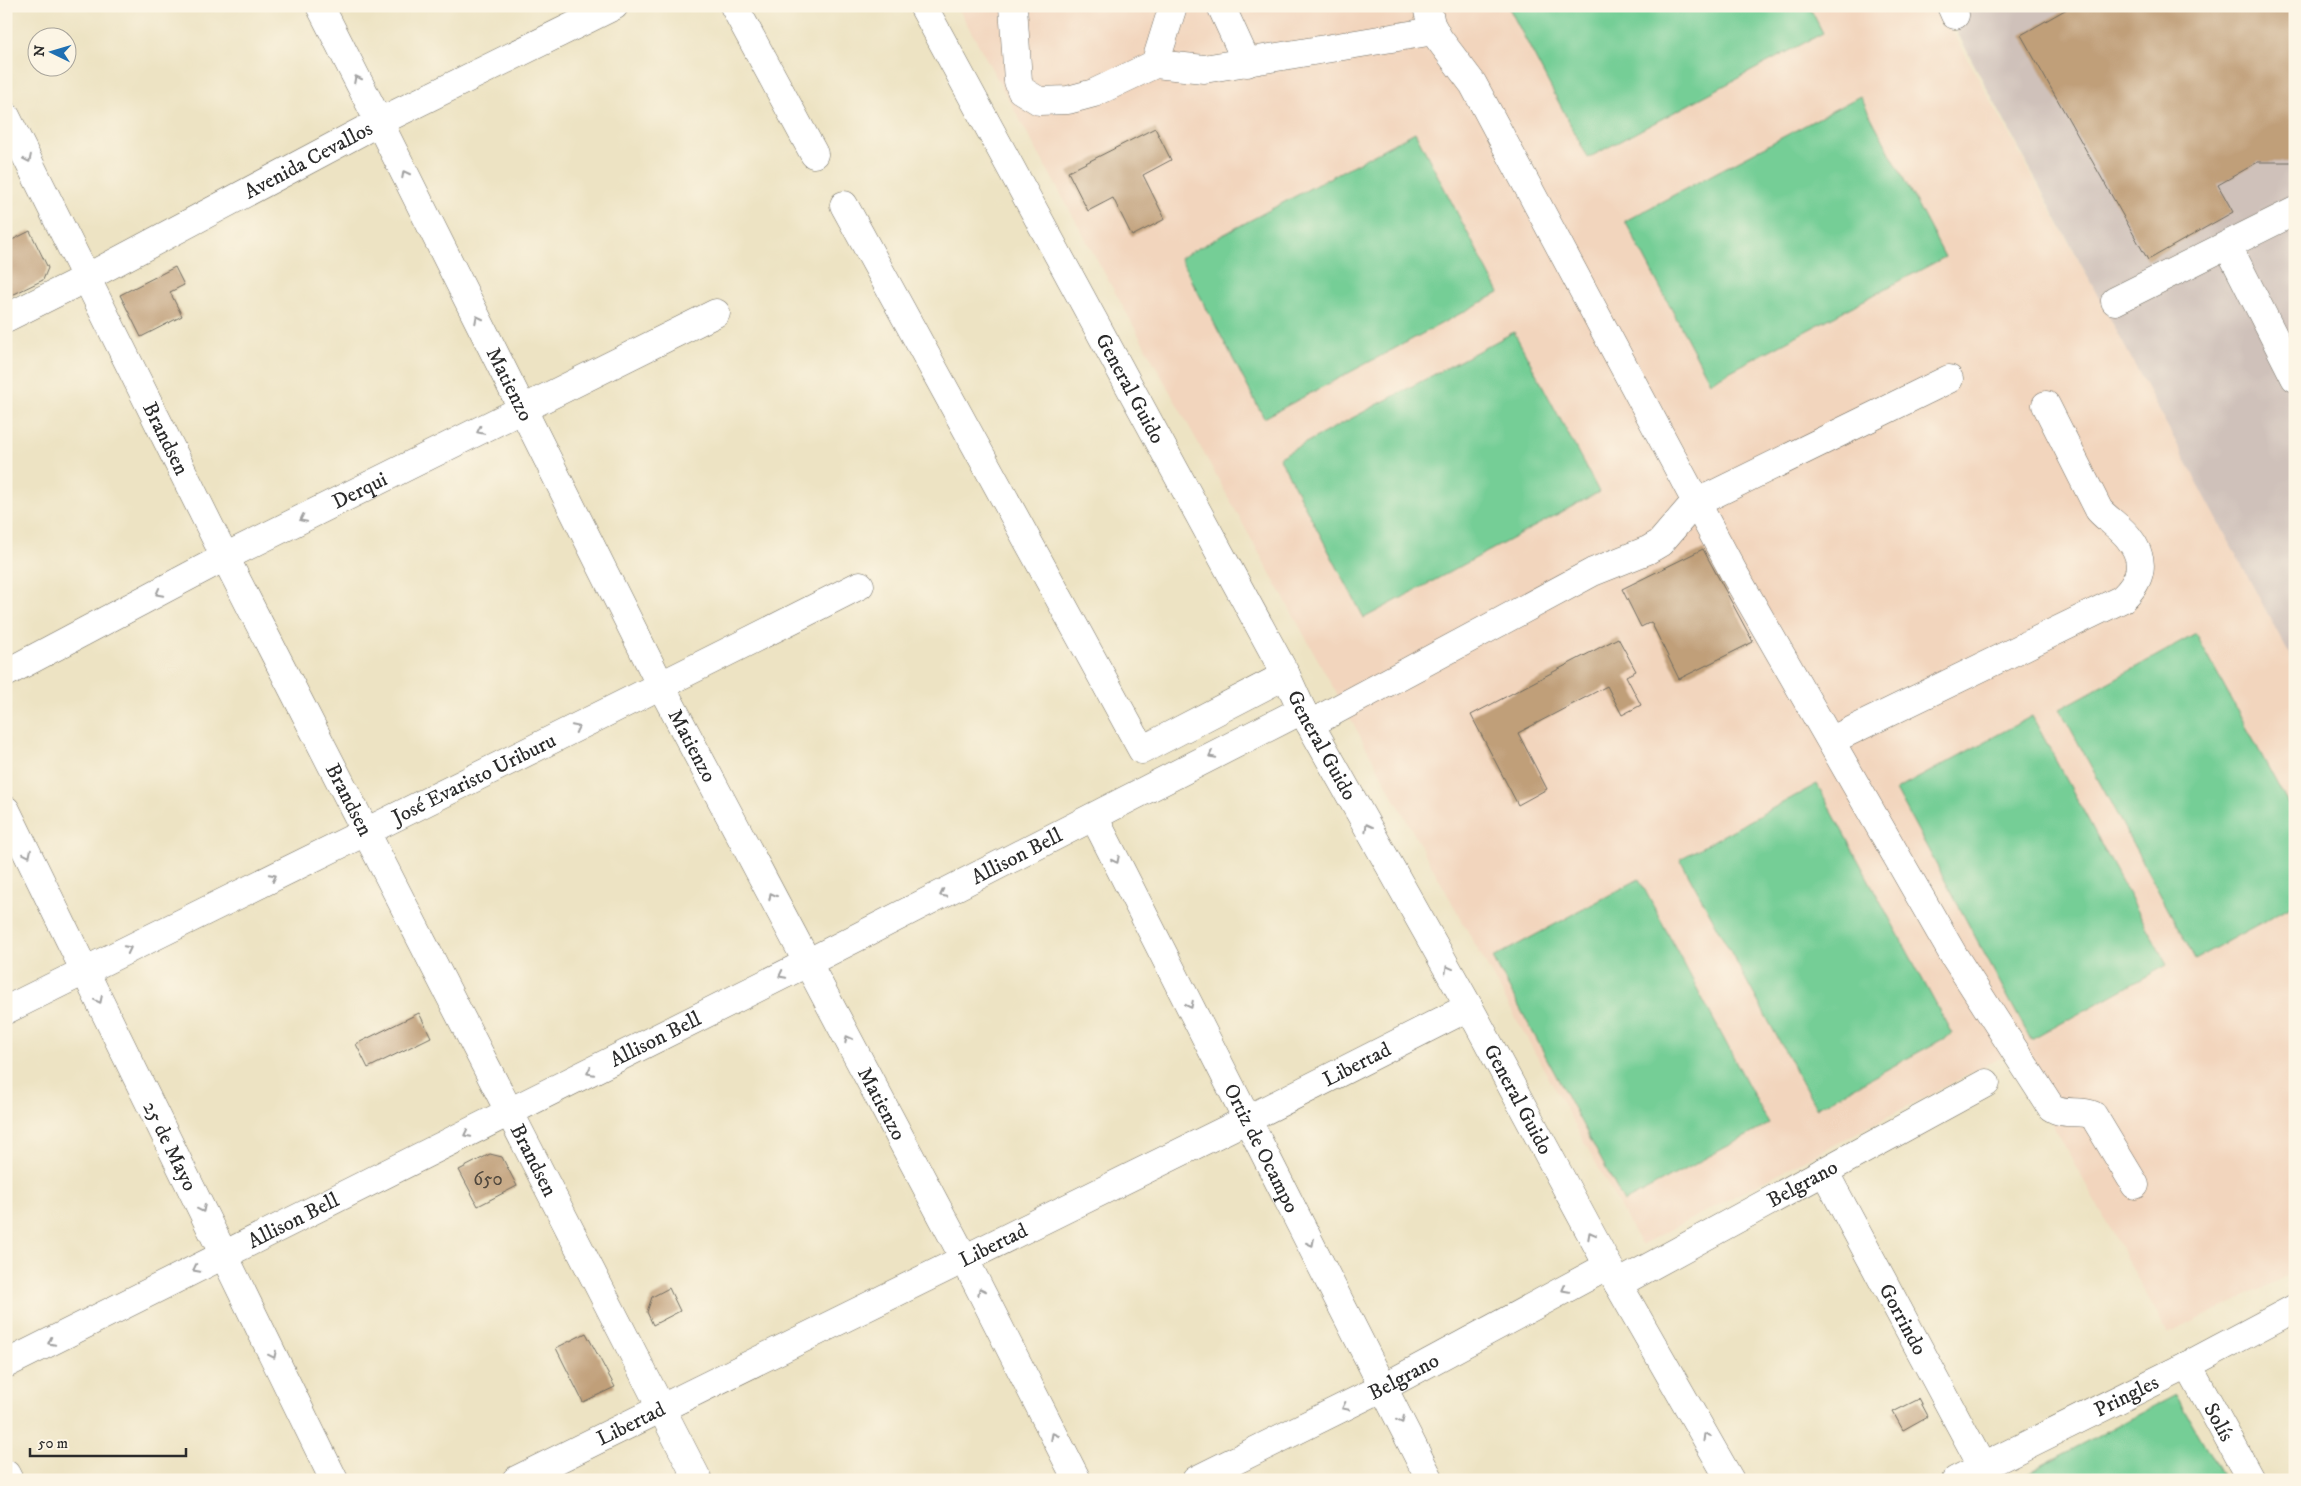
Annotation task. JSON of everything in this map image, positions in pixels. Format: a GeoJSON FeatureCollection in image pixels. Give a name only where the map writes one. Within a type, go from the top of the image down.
{"type":"FeatureCollection","features":[{"type":"Feature","properties":{"kind":"street","name":"Matienzo"},"geometry":{"type":"LineString","coordinates":[[320,6],[662,686],[964,1258],[1076,1480]]}},
{"type":"Feature","properties":{"kind":"street","name":"Avenida Cevallos"},"geometry":{"type":"LineString","coordinates":[[6,318],[86,278],[379,122],[614,6]]}},
{"type":"Feature","properties":{"kind":"street"},"geometry":{"type":"LineString","coordinates":[[734,6],[814,154]]}},
{"type":"Feature","properties":{"kind":"street","name":"General Guido"},"geometry":{"type":"LineString","coordinates":[[923,6],[1286,676],[1306,717],[1469,1006],[1613,1275],[1730,1480]]}},
{"type":"Feature","properties":{"kind":"street"},"geometry":{"type":"LineString","coordinates":[[1013,6],[1018,81],[1021,90],[1039,100],[1068,100],[1094,93],[1155,64],[1204,69],[1247,63],[1431,18],[1473,84],[1698,502],[1734,573],[1832,740],[1954,956],[2051,1107],[2063,1112],[2082,1112],[2093,1115],[2135,1184]]}},
{"type":"Feature","properties":{"kind":"street"},"geometry":{"type":"LineString","coordinates":[[1155,64],[1174,6]]}},
{"type":"Feature","properties":{"kind":"street"},"geometry":{"type":"LineString","coordinates":[[1221,6],[1247,63]]}},
{"type":"Feature","properties":{"kind":"street","name":"Brandsen"},"geometry":{"type":"LineString","coordinates":[[6,116],[225,558],[698,1480]]}},
{"type":"Feature","properties":{"kind":"street"},"geometry":{"type":"LineString","coordinates":[[844,205],[1142,750],[1286,676]]}},
{"type":"Feature","properties":{"kind":"street"},"geometry":{"type":"LineString","coordinates":[[2115,301],[2295,212]]}},
{"type":"Feature","properties":{"kind":"street"},"geometry":{"type":"LineString","coordinates":[[2228,246],[2295,378]]}},
{"type":"Feature","properties":{"kind":"street","name":"Derqui"},"geometry":{"type":"LineString","coordinates":[[6,673],[225,558],[716,313]]}},
{"type":"Feature","properties":{"kind":"street","name":"Allison Bell"},"geometry":{"type":"LineString","coordinates":[[6,1364],[807,963],[1094,817],[1246,737],[1306,717],[1593,572],[1654,547],[1660,543],[1690,508],[1698,502],[1950,379]]}},
{"type":"Feature","properties":{"kind":"street"},"geometry":{"type":"LineString","coordinates":[[1832,740],[2122,599],[2133,588],[2139,576],[2140,561],[2133,544],[2127,535],[2105,518],[2099,510],[2046,406]]}},
{"type":"Feature","properties":{"kind":"street","name":"José Evaristo Uriburu"},"geometry":{"type":"LineString","coordinates":[[6,1010],[364,831],[662,686],[860,585]]}},
{"type":"Feature","properties":{"kind":"street"},"geometry":{"type":"LineString","coordinates":[[1229,706],[1246,737]]}},
{"type":"Feature","properties":{"kind":"street","name":"25 de Mayo"},"geometry":{"type":"LineString","coordinates":[[6,810],[334,1480]]}},
{"type":"Feature","properties":{"kind":"street","name":"Ortiz de Ocampo"},"geometry":{"type":"LineString","coordinates":[[1094,817],[1430,1480]]}},
{"type":"Feature","properties":{"kind":"street","name":"Libertad"},"geometry":{"type":"LineString","coordinates":[[516,1480],[1248,1119],[1469,1006]]}},
{"type":"Feature","properties":{"kind":"street","name":"Belgrano"},"geometry":{"type":"LineString","coordinates":[[1196,1480],[1824,1171],[1986,1083]]}},
{"type":"Feature","properties":{"kind":"street","name":"Gorrindo"},"geometry":{"type":"LineString","coordinates":[[1824,1171],[1982,1466]]}},
{"type":"Feature","properties":{"kind":"street","name":"Pringles"},"geometry":{"type":"LineString","coordinates":[[1956,1480],[2188,1365],[2295,1308]]}},
{"type":"Feature","properties":{"kind":"street","name":"Solís"},"geometry":{"type":"LineString","coordinates":[[2188,1365],[2251,1480]]}},
{"type":"Feature","properties":{"kind":"street"},"geometry":{"type":"LineString","coordinates":[[6,1474],[9,1480]]}},
{"type":"Feature","properties":{"kind":"shaded area"},"geometry":{"type":"Polygon","coordinates":[[[957,6],[1939,6],[2295,655],[2295,1272],[2168,1334],[2028,1079],[2006,1055],[1641,1245],[957,6]]]}},
{"type":"Feature","properties":{"kind":"shaded area"},"geometry":{"type":"Polygon","coordinates":[[[1943,6],[2295,6],[2295,665],[1943,6]]]}},
{"type":"Feature","properties":{"kind":"green space"},"geometry":{"type":"Polygon","coordinates":[[[1508,6],[1809,6],[1823,33],[1588,158],[1508,6]]]}},
{"type":"Feature","properties":{"kind":"green space"},"geometry":{"type":"Polygon","coordinates":[[[1860,96],[1945,257],[1710,382],[1625,221],[1860,96]]]}},
{"type":"Feature","properties":{"kind":"green space"},"geometry":{"type":"Polygon","coordinates":[[[1415,132],[1499,293],[1264,418],[1180,258],[1415,132]]]}},
{"type":"Feature","properties":{"kind":"green space"},"geometry":{"type":"Polygon","coordinates":[[[1514,332],[1599,492],[1364,618],[1279,457],[1514,332]]]}},
{"type":"Feature","properties":{"kind":"green space"},"geometry":{"type":"Polygon","coordinates":[[[2196,634],[2295,817],[2295,904],[2195,959],[2060,709],[2196,634]]]}},
{"type":"Feature","properties":{"kind":"green space"},"geometry":{"type":"Polygon","coordinates":[[[2032,716],[2167,965],[2031,1040],[1896,790],[2032,716]]]}},
{"type":"Feature","properties":{"kind":"green space"},"geometry":{"type":"Polygon","coordinates":[[[1817,784],[1952,1034],[1816,1108],[1680,859],[1817,784]]]}},
{"type":"Feature","properties":{"kind":"green space"},"geometry":{"type":"Polygon","coordinates":[[[1639,879],[1769,1124],[1624,1202],[1493,958],[1639,879]]]}},
{"type":"Feature","properties":{"kind":"green space"},"geometry":{"type":"Polygon","coordinates":[[[2176,1395],[2225,1480],[2014,1480],[2176,1395]]]}},
{"type":"Feature","properties":{"kind":"building"},"geometry":{"type":"Polygon","coordinates":[[[2072,6],[2295,6],[2295,162],[2258,162],[2218,185],[2233,212],[2148,260],[2021,35],[2072,6]]]}},
{"type":"Feature","properties":{"kind":"building"},"geometry":{"type":"Polygon","coordinates":[[[1155,128],[1171,160],[1143,175],[1165,219],[1132,236],[1113,198],[1088,211],[1068,172],[1155,128]]]}},
{"type":"Feature","properties":{"kind":"building"},"geometry":{"type":"Polygon","coordinates":[[[30,231],[48,268],[43,280],[6,298],[6,243],[30,231]]]}},
{"type":"Feature","properties":{"kind":"building"},"geometry":{"type":"Polygon","coordinates":[[[175,267],[184,285],[170,292],[182,316],[141,337],[120,295],[175,267]]]}},
{"type":"Feature","properties":{"kind":"building"},"geometry":{"type":"Polygon","coordinates":[[[1703,549],[1753,642],[1679,679],[1651,622],[1641,627],[1622,589],[1703,549]]]}},
{"type":"Feature","properties":{"kind":"building"},"geometry":{"type":"Polygon","coordinates":[[[1618,638],[1636,671],[1626,676],[1641,705],[1622,715],[1607,686],[1518,733],[1547,789],[1518,805],[1471,715],[1618,638]]]}},
{"type":"Feature","properties":{"kind":"building"},"geometry":{"type":"Polygon","coordinates":[[[419,1013],[431,1037],[368,1068],[356,1044],[419,1013]]]}},
{"type":"Feature","properties":{"kind":"building"},"geometry":{"type":"Polygon","coordinates":[[[490,1154],[502,1157],[517,1186],[478,1206],[459,1170],[490,1154]]]}},
{"type":"Feature","properties":{"kind":"building"},"geometry":{"type":"Polygon","coordinates":[[[669,1288],[680,1311],[653,1325],[647,1312],[652,1297],[669,1288]]]}},
{"type":"Feature","properties":{"kind":"building"},"geometry":{"type":"Polygon","coordinates":[[[586,1333],[615,1387],[583,1402],[556,1348],[586,1333]]]}},
{"type":"Feature","properties":{"kind":"building"},"geometry":{"type":"Polygon","coordinates":[[[1919,1399],[1928,1416],[1903,1430],[1893,1412],[1919,1399]]]}}]}
